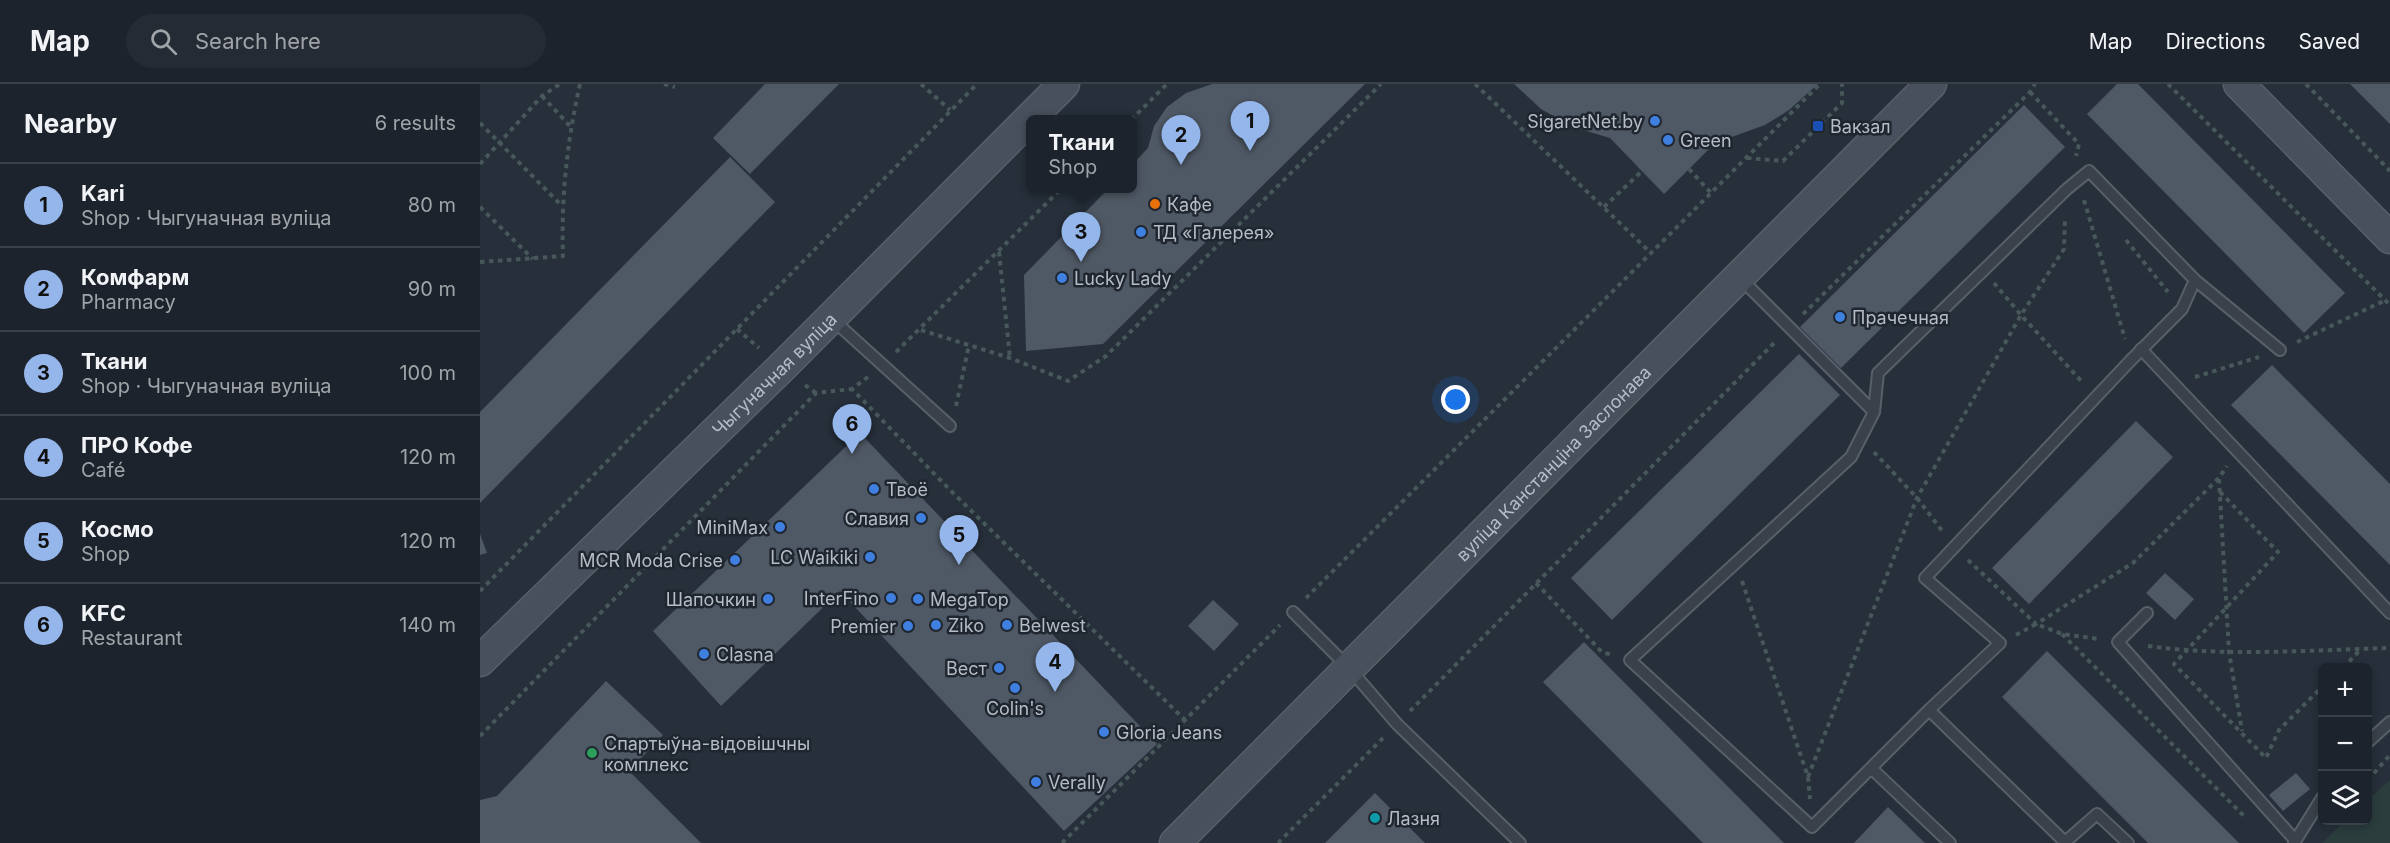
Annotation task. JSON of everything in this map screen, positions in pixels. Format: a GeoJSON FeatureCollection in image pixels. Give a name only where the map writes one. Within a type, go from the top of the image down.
{"type":"FeatureCollection","features":[{"type":"Feature","properties":{"kind":"main road","name":"Чыгуначная вуліца"},"geometry":{"type":"LineString","coordinates":[[1033,115],[1064,84]]}},
{"type":"Feature","properties":{"kind":"main road","name":"вуліца Канстанціна Заслонава"},"geometry":{"type":"LineString","coordinates":[[1175,843],[1931,84]]}},
{"type":"Feature","properties":{"kind":"main road"},"geometry":{"type":"LineString","coordinates":[[2239,84],[2390,238]]}},
{"type":"Feature","properties":{"kind":"main road","name":"Чыгуначная вуліца"},"geometry":{"type":"LineString","coordinates":[[480,661],[831,318],[1026,122]]}},
{"type":"Feature","properties":{"kind":"lane"},"geometry":{"type":"LineString","coordinates":[[2194,280],[2182,309],[2096,396],[1925,578],[2000,644],[1929,710],[1812,827],[1630,660],[1851,457],[1874,412],[1878,372],[2067,189],[2090,171],[2194,280],[2280,350]]}},
{"type":"Feature","properties":{"kind":"lane"},"geometry":{"type":"LineString","coordinates":[[1738,276],[1874,412]]}},
{"type":"Feature","properties":{"kind":"lane"},"geometry":{"type":"LineString","coordinates":[[831,318],[950,426]]}},
{"type":"Feature","properties":{"kind":"lane"},"geometry":{"type":"LineString","coordinates":[[2141,349],[2390,613]]}},
{"type":"Feature","properties":{"kind":"lane"},"geometry":{"type":"LineString","coordinates":[[1293,612],[1349,668],[1396,724],[1520,843]]}},
{"type":"Feature","properties":{"kind":"lane"},"geometry":{"type":"LineString","coordinates":[[2147,613],[2118,642],[2295,842],[2318,805]]}},
{"type":"Feature","properties":{"kind":"lane"},"geometry":{"type":"LineString","coordinates":[[1929,710],[2064,842],[2097,814],[2128,843]]}},
{"type":"Feature","properties":{"kind":"lane"},"geometry":{"type":"LineString","coordinates":[[2372,738],[2390,722]]}},
{"type":"Feature","properties":{"kind":"lane"},"geometry":{"type":"LineString","coordinates":[[1872,768],[1950,843]]}},
{"type":"Feature","properties":{"kind":"path"},"geometry":{"type":"LineString","coordinates":[[480,164],[542,96],[560,84]]}},
{"type":"Feature","properties":{"kind":"path"},"geometry":{"type":"LineString","coordinates":[[480,262],[534,260],[563,256],[562,206],[570,127],[580,84]]}},
{"type":"Feature","properties":{"kind":"path"},"geometry":{"type":"LineString","coordinates":[[664,84],[675,87]]}},
{"type":"Feature","properties":{"kind":"path"},"geometry":{"type":"LineString","coordinates":[[921,84],[950,110]]}},
{"type":"Feature","properties":{"kind":"path"},"geometry":{"type":"LineString","coordinates":[[480,591],[977,84]]}},
{"type":"Feature","properties":{"kind":"path"},"geometry":{"type":"LineString","coordinates":[[1136,115],[1167,84]]}},
{"type":"Feature","properties":{"kind":"path"},"geometry":{"type":"LineString","coordinates":[[921,330],[1010,358],[1068,381],[1106,356],[1381,84]]}},
{"type":"Feature","properties":{"kind":"path"},"geometry":{"type":"LineString","coordinates":[[1476,84],[1652,253]]}},
{"type":"Feature","properties":{"kind":"path"},"geometry":{"type":"LineString","coordinates":[[1062,843],[1820,84]]}},
{"type":"Feature","properties":{"kind":"path"},"geometry":{"type":"LineString","coordinates":[[1746,158],[1783,161],[1842,103],[1842,84]]}},
{"type":"Feature","properties":{"kind":"path"},"geometry":{"type":"LineString","coordinates":[[1278,843],[1788,328],[2030,92],[2035,84]]}},
{"type":"Feature","properties":{"kind":"path"},"geometry":{"type":"LineString","coordinates":[[2168,84],[2390,305]]}},
{"type":"Feature","properties":{"kind":"path"},"geometry":{"type":"LineString","coordinates":[[2306,84],[2390,171]]}},
{"type":"Feature","properties":{"kind":"path"},"geometry":{"type":"LineString","coordinates":[[1808,777],[1917,498],[2021,315],[2064,249],[2067,189],[2079,144],[2030,92]]}},
{"type":"Feature","properties":{"kind":"path"},"geometry":{"type":"LineString","coordinates":[[542,96],[570,127]]}},
{"type":"Feature","properties":{"kind":"path"},"geometry":{"type":"LineString","coordinates":[[480,123],[562,206]]}},
{"type":"Feature","properties":{"kind":"path"},"geometry":{"type":"LineString","coordinates":[[1689,169],[1711,193]]}},
{"type":"Feature","properties":{"kind":"path"},"geometry":{"type":"LineString","coordinates":[[1604,207],[1642,171]]}},
{"type":"Feature","properties":{"kind":"path"},"geometry":{"type":"LineString","coordinates":[[2067,189],[2094,206]]}},
{"type":"Feature","properties":{"kind":"path"},"geometry":{"type":"LineString","coordinates":[[480,736],[816,393],[852,389],[882,365],[921,330],[1058,193]]}},
{"type":"Feature","properties":{"kind":"path"},"geometry":{"type":"LineString","coordinates":[[2084,200],[2131,360]]}},
{"type":"Feature","properties":{"kind":"path"},"geometry":{"type":"LineString","coordinates":[[480,207],[534,260]]}},
{"type":"Feature","properties":{"kind":"path"},"geometry":{"type":"LineString","coordinates":[[2124,238],[2182,309]]}},
{"type":"Feature","properties":{"kind":"path"},"geometry":{"type":"LineString","coordinates":[[999,252],[1010,358]]}},
{"type":"Feature","properties":{"kind":"path"},"geometry":{"type":"LineString","coordinates":[[1983,270],[2096,396]]}},
{"type":"Feature","properties":{"kind":"path"},"geometry":{"type":"LineString","coordinates":[[954,412],[969,345]]}},
{"type":"Feature","properties":{"kind":"path"},"geometry":{"type":"LineString","coordinates":[[852,389],[949,489],[1185,720]]}},
{"type":"Feature","properties":{"kind":"path"},"geometry":{"type":"LineString","coordinates":[[1861,438],[1917,498],[1954,546],[2036,624],[2062,634],[2186,651],[2390,648]]}},
{"type":"Feature","properties":{"kind":"path"},"geometry":{"type":"LineString","coordinates":[[2000,644],[2036,624],[2133,562],[2219,478],[2229,652],[2242,732]]}},
{"type":"Feature","properties":{"kind":"path"},"geometry":{"type":"LineString","coordinates":[[2220,492],[2278,552],[2174,664],[2266,758],[2279,730],[2318,691]]}},
{"type":"Feature","properties":{"kind":"path"},"geometry":{"type":"LineString","coordinates":[[1736,563],[1808,777],[1812,827]]}},
{"type":"Feature","properties":{"kind":"path"},"geometry":{"type":"LineString","coordinates":[[1536,583],[1602,652],[1630,660]]}},
{"type":"Feature","properties":{"kind":"path"},"geometry":{"type":"LineString","coordinates":[[2062,634],[2246,818]]}},
{"type":"Feature","properties":{"kind":"path"},"geometry":{"type":"LineString","coordinates":[[2348,663],[2362,649]]}},
{"type":"Feature","properties":{"kind":"path"},"geometry":{"type":"LineString","coordinates":[[2372,775],[2390,756]]}},
{"type":"Feature","properties":{"kind":"shaded area"},"geometry":{"type":"Polygon","coordinates":[[[2390,780],[2390,843],[2322,843],[2341,825],[2372,825],[2372,796],[2390,780]]]}},
{"type":"Feature","properties":{"kind":"building"},"geometry":{"type":"Polygon","coordinates":[[[765,84],[839,84],[750,174],[713,138],[765,84]]]}},
{"type":"Feature","properties":{"kind":"building","name":"ТД «Галерея»"},"geometry":{"type":"Polygon","coordinates":[[[1212,84],[1365,84],[1103,344],[1026,351],[1024,275],[1104,193],[1137,193],[1137,160],[1148,148],[1154,126],[1167,107],[1186,93],[1212,84]]]}},
{"type":"Feature","properties":{"kind":"building","name":"Green"},"geometry":{"type":"Polygon","coordinates":[[[1514,84],[1818,84],[1789,110],[1765,125],[1715,143],[1664,194],[1610,138],[1573,127],[1541,109],[1514,84]]]}},
{"type":"Feature","properties":{"kind":"building"},"geometry":{"type":"Polygon","coordinates":[[[2117,84],[2138,84],[2345,293],[2304,333],[2087,114],[2117,84]]]}},
{"type":"Feature","properties":{"kind":"building"},"geometry":{"type":"Polygon","coordinates":[[[2350,84],[2390,84],[2390,124],[2350,84]]]}},
{"type":"Feature","properties":{"kind":"building"},"geometry":{"type":"Polygon","coordinates":[[[2024,105],[2065,147],[1841,368],[1800,327],[2024,105]]]}},
{"type":"Feature","properties":{"kind":"building"},"geometry":{"type":"Polygon","coordinates":[[[730,157],[775,202],[480,503],[480,412],[730,157]]]}},
{"type":"Feature","properties":{"kind":"building"},"geometry":{"type":"Polygon","coordinates":[[[1799,354],[1840,395],[1612,620],[1571,578],[1799,354]]]}},
{"type":"Feature","properties":{"kind":"building"},"geometry":{"type":"Polygon","coordinates":[[[2272,365],[2390,484],[2390,565],[2231,405],[2272,365]]]}},
{"type":"Feature","properties":{"kind":"building"},"geometry":{"type":"Polygon","coordinates":[[[2136,421],[2173,457],[2029,604],[1992,568],[2136,421]]]}},
{"type":"Feature","properties":{"kind":"building","name":"Вест"},"geometry":{"type":"Polygon","coordinates":[[[860,433],[1157,744],[1064,831],[840,591],[721,706],[653,631],[860,433]]]}},
{"type":"Feature","properties":{"kind":"building"},"geometry":{"type":"Polygon","coordinates":[[[480,534],[487,553],[480,555],[480,534]]]}},
{"type":"Feature","properties":{"kind":"building"},"geometry":{"type":"Polygon","coordinates":[[[2165,573],[2194,599],[2175,620],[2146,593],[2165,573]]]}},
{"type":"Feature","properties":{"kind":"building"},"geometry":{"type":"Polygon","coordinates":[[[1213,600],[1239,624],[1214,651],[1188,626],[1213,600]]]}},
{"type":"Feature","properties":{"kind":"building"},"geometry":{"type":"Polygon","coordinates":[[[1584,642],[1784,843],[1703,843],[1543,682],[1584,642]]]}},
{"type":"Feature","properties":{"kind":"building"},"geometry":{"type":"Polygon","coordinates":[[[2047,651],[2239,843],[2148,843],[2002,697],[2047,651]]]}},
{"type":"Feature","properties":{"kind":"building","name":"Спартыўна-відовішчны комплекс"},"geometry":{"type":"Polygon","coordinates":[[[606,681],[663,735],[629,771],[701,843],[480,843],[480,800],[497,796],[606,681]]]}},
{"type":"Feature","properties":{"kind":"building"},"geometry":{"type":"Polygon","coordinates":[[[2296,773],[2310,789],[2283,811],[2269,795],[2296,773]]]}},
{"type":"Feature","properties":{"kind":"building","name":"Лазня"},"geometry":{"type":"Polygon","coordinates":[[[1375,793],[1425,843],[1325,843],[1375,793]]]}},
{"type":"Feature","properties":{"kind":"building"},"geometry":{"type":"Polygon","coordinates":[[[1888,807],[1925,843],[1854,843],[1888,807]]]}},
{"type":"Feature","properties":{"kind":"place","name":"SigaretNet.by"},"geometry":{"type":"Point","coordinates":[1655,121]}},
{"type":"Feature","properties":{"kind":"place","name":"Вакзал"},"geometry":{"type":"Point","coordinates":[1818,126]}},
{"type":"Feature","properties":{"kind":"place","name":"Green"},"geometry":{"type":"Point","coordinates":[1668,140]}},
{"type":"Feature","properties":{"kind":"place","name":"Kari"},"geometry":{"type":"Point","coordinates":[1250,151]}},
{"type":"Feature","properties":{"kind":"place","name":"Комфарм"},"geometry":{"type":"Point","coordinates":[1181,165]}},
{"type":"Feature","properties":{"kind":"place","name":"Кафе"},"geometry":{"type":"Point","coordinates":[1155,204]}},
{"type":"Feature","properties":{"kind":"place","name":"ТД «Галерея»"},"geometry":{"type":"Point","coordinates":[1141,232]}},
{"type":"Feature","properties":{"kind":"place","name":"Ткани"},"geometry":{"type":"Point","coordinates":[1081,262]}},
{"type":"Feature","properties":{"kind":"place","name":"Lucky Lady"},"geometry":{"type":"Point","coordinates":[1062,278]}},
{"type":"Feature","properties":{"kind":"place","name":"Прачечная"},"geometry":{"type":"Point","coordinates":[1840,317]}},
{"type":"Feature","properties":{"kind":"place","name":"KFC"},"geometry":{"type":"Point","coordinates":[852,454]}},
{"type":"Feature","properties":{"kind":"place","name":"Твоё"},"geometry":{"type":"Point","coordinates":[874,489]}},
{"type":"Feature","properties":{"kind":"place","name":"Славия"},"geometry":{"type":"Point","coordinates":[921,518]}},
{"type":"Feature","properties":{"kind":"place","name":"MiniMax"},"geometry":{"type":"Point","coordinates":[780,527]}},
{"type":"Feature","properties":{"kind":"place","name":"LC Waikiki"},"geometry":{"type":"Point","coordinates":[870,557]}},
{"type":"Feature","properties":{"kind":"place","name":"MCR Moda Crise"},"geometry":{"type":"Point","coordinates":[735,560]}},
{"type":"Feature","properties":{"kind":"place","name":"Космо"},"geometry":{"type":"Point","coordinates":[959,565]}},
{"type":"Feature","properties":{"kind":"place","name":"InterFino"},"geometry":{"type":"Point","coordinates":[891,598]}},
{"type":"Feature","properties":{"kind":"place","name":"Шапочкин"},"geometry":{"type":"Point","coordinates":[768,599]}},
{"type":"Feature","properties":{"kind":"place","name":"MegaTop"},"geometry":{"type":"Point","coordinates":[918,599]}},
{"type":"Feature","properties":{"kind":"place","name":"Ziko"},"geometry":{"type":"Point","coordinates":[936,625]}},
{"type":"Feature","properties":{"kind":"place","name":"Belwest"},"geometry":{"type":"Point","coordinates":[1007,625]}},
{"type":"Feature","properties":{"kind":"place","name":"Premier"},"geometry":{"type":"Point","coordinates":[908,626]}},
{"type":"Feature","properties":{"kind":"place","name":"Clasna"},"geometry":{"type":"Point","coordinates":[704,654]}},
{"type":"Feature","properties":{"kind":"place","name":"Вест"},"geometry":{"type":"Point","coordinates":[999,668]}},
{"type":"Feature","properties":{"kind":"place","name":"Colin's"},"geometry":{"type":"Point","coordinates":[1015,688]}},
{"type":"Feature","properties":{"kind":"place","name":"ПРО Кофе"},"geometry":{"type":"Point","coordinates":[1055,692]}},
{"type":"Feature","properties":{"kind":"place","name":"Gloria Jeans"},"geometry":{"type":"Point","coordinates":[1104,732]}},
{"type":"Feature","properties":{"kind":"place","name":"Спартыўна-відовішчны комплекс"},"geometry":{"type":"Point","coordinates":[592,753]}},
{"type":"Feature","properties":{"kind":"place","name":"Verally"},"geometry":{"type":"Point","coordinates":[1036,782]}},
{"type":"Feature","properties":{"kind":"place","name":"Лазня"},"geometry":{"type":"Point","coordinates":[1375,818]}}]}
